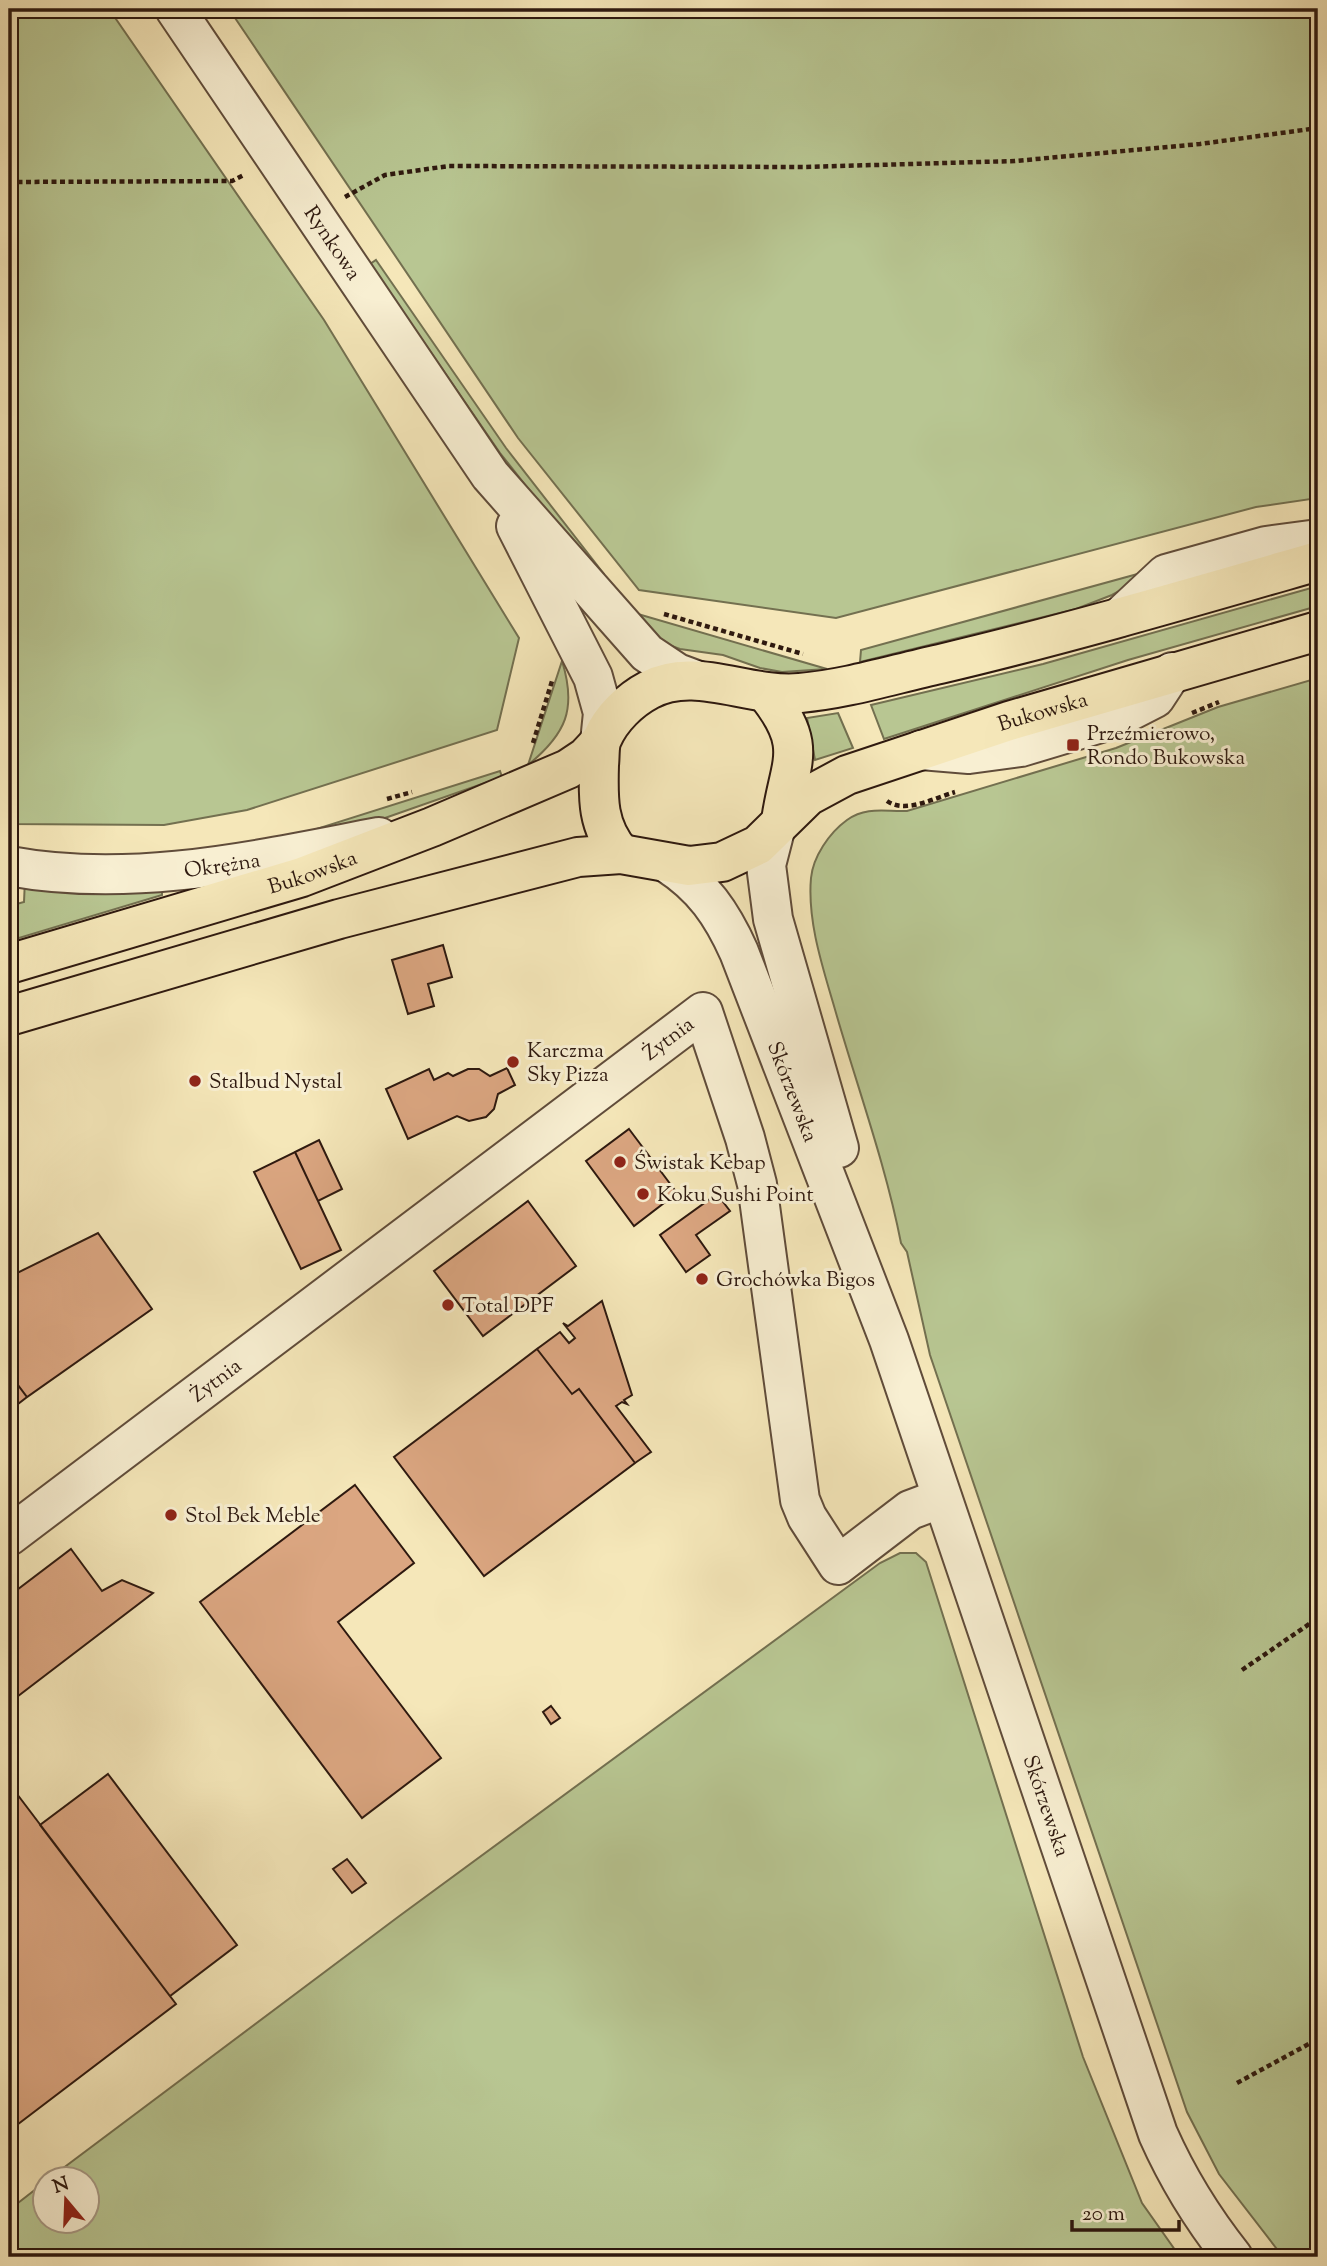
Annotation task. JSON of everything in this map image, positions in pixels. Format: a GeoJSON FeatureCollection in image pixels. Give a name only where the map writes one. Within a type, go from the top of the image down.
{"type":"FeatureCollection","features":[{"type":"Feature","properties":{"kind":"main road"},"geometry":{"type":"LineString","coordinates":[[621,854],[606,833],[599,812],[600,742],[618,716],[638,697],[671,681],[696,680],[767,694],[800,693],[837,687],[1120,617],[1318,561]]}},
{"type":"Feature","properties":{"kind":"main road","name":"Bukowska"},"geometry":{"type":"LineString","coordinates":[[778,826],[819,788],[856,771],[1172,672],[1318,631]]}},
{"type":"Feature","properties":{"kind":"main road"},"geometry":{"type":"LineString","coordinates":[[9,1016],[339,919],[562,860],[621,854],[667,863],[702,866],[722,862],[758,845],[778,826],[792,772],[794,747],[789,724],[767,694]]}},
{"type":"Feature","properties":{"kind":"main road","name":"Bukowska"},"geometry":{"type":"LineString","coordinates":[[9,964],[302,877],[432,827],[568,769],[586,758],[600,742]]}},
{"type":"Feature","properties":{"kind":"street","name":"Rynkowa"},"geometry":{"type":"LineString","coordinates":[[175,9],[490,475],[646,653],[677,673],[696,680]]}},
{"type":"Feature","properties":{"kind":"street","name":"Rynkowa"},"geometry":{"type":"LineString","coordinates":[[490,475],[593,677],[603,713],[600,742]]}},
{"type":"Feature","properties":{"kind":"street"},"geometry":{"type":"LineString","coordinates":[[1120,617],[1166,574],[1266,546],[1318,539]]}},
{"type":"Feature","properties":{"kind":"street","name":"Skórzewska"},"geometry":{"type":"LineString","coordinates":[[778,826],[766,865],[773,919],[865,1238],[889,1340]]}},
{"type":"Feature","properties":{"kind":"street","name":"Okrężna"},"geometry":{"type":"LineString","coordinates":[[9,866],[122,875],[179,872],[432,827]]}},
{"type":"Feature","properties":{"kind":"street","name":"Skórzewska"},"geometry":{"type":"LineString","coordinates":[[667,863],[692,880],[710,899],[732,936],[750,980],[889,1340],[1158,2134],[1178,2179],[1207,2225],[1233,2257]]}},
{"type":"Feature","properties":{"kind":"street"},"geometry":{"type":"LineString","coordinates":[[703,1012],[750,980]]}},
{"type":"Feature","properties":{"kind":"street","name":"Żytnia"},"geometry":{"type":"LineString","coordinates":[[9,1536],[703,1012],[746,1138],[757,1184],[800,1500],[807,1517],[838,1565],[910,1510],[942,1498]]}},
{"type":"Feature","properties":{"kind":"path"},"geometry":{"type":"LineString","coordinates":[[341,199],[384,175],[449,166],[804,167],[1015,161],[1200,144],[1318,128]]}},
{"type":"Feature","properties":{"kind":"path"},"geometry":{"type":"LineString","coordinates":[[9,182],[232,181],[275,158]]}},
{"type":"Feature","properties":{"kind":"path"},"geometry":{"type":"LineString","coordinates":[[655,612],[830,662],[837,687]]}},
{"type":"Feature","properties":{"kind":"path"},"geometry":{"type":"LineString","coordinates":[[532,745],[556,669]]}},
{"type":"Feature","properties":{"kind":"path"},"geometry":{"type":"LineString","coordinates":[[378,802],[418,790]]}},
{"type":"Feature","properties":{"kind":"path"},"geometry":{"type":"LineString","coordinates":[[1242,1670],[1318,1618]]}},
{"type":"Feature","properties":{"kind":"path"},"geometry":{"type":"LineString","coordinates":[[1237,2083],[1318,2039]]}},
{"type":"Feature","properties":{"kind":"green space"},"geometry":{"type":"Polygon","coordinates":[[[9,9],[109,9],[324,320],[519,638],[497,730],[247,810],[164,825],[9,824],[9,9]]]}},
{"type":"Feature","properties":{"kind":"green space"},"geometry":{"type":"Polygon","coordinates":[[[229,9],[1318,9],[1318,498],[1256,507],[836,618],[639,590],[518,438],[229,9]]]}},
{"type":"Feature","properties":{"kind":"green space"},"geometry":{"type":"Polygon","coordinates":[[[376,260],[506,448],[604,574],[604,585],[500,453],[370,264],[376,260]]]}},
{"type":"Feature","properties":{"kind":"green space"},"geometry":{"type":"Polygon","coordinates":[[[1163,567],[1112,595],[1076,609],[860,662],[861,650],[1163,567]]]}},
{"type":"Feature","properties":{"kind":"green space"},"geometry":{"type":"Polygon","coordinates":[[[1318,586],[1318,606],[1128,660],[884,739],[871,705],[1043,664],[1318,586]]]}},
{"type":"Feature","properties":{"kind":"green space"},"geometry":{"type":"Polygon","coordinates":[[[631,612],[827,669],[782,672],[760,668],[723,655],[680,649],[655,640],[631,612]]]}},
{"type":"Feature","properties":{"kind":"green space"},"geometry":{"type":"Polygon","coordinates":[[[562,661],[568,693],[565,719],[551,742],[528,765],[562,661]]]}},
{"type":"Feature","properties":{"kind":"green space"},"geometry":{"type":"Polygon","coordinates":[[[1318,678],[1318,2257],[1283,2257],[1219,2174],[1187,2112],[930,1355],[907,1252],[901,1243],[880,1156],[822,964],[810,895],[812,870],[823,846],[834,832],[854,816],[869,811],[907,811],[1116,748],[1218,707],[1318,678]]]}},
{"type":"Feature","properties":{"kind":"green space"},"geometry":{"type":"Polygon","coordinates":[[[838,713],[853,748],[815,760],[807,718],[838,713]]]}},
{"type":"Feature","properties":{"kind":"green space"},"geometry":{"type":"Polygon","coordinates":[[[500,771],[502,777],[385,818],[247,851],[500,771]]]}},
{"type":"Feature","properties":{"kind":"green space"},"geometry":{"type":"Polygon","coordinates":[[[25,879],[162,886],[162,895],[9,941],[9,906],[24,902],[25,879]]]}},
{"type":"Feature","properties":{"kind":"green space"},"geometry":{"type":"Polygon","coordinates":[[[900,1553],[916,1553],[926,1562],[1083,2057],[1142,2203],[1180,2257],[9,2257],[9,2210],[32,2192],[32,2234],[102,2234],[102,2164],[69,2164],[398,1917],[880,1563],[900,1553]]]}},
{"type":"Feature","properties":{"kind":"building"},"geometry":{"type":"Polygon","coordinates":[[[443,945],[452,977],[428,984],[434,1006],[408,1014],[392,960],[443,945]]]}},
{"type":"Feature","properties":{"kind":"building"},"geometry":{"type":"Polygon","coordinates":[[[507,1068],[515,1085],[498,1094],[494,1109],[486,1117],[469,1121],[457,1116],[408,1139],[386,1089],[429,1069],[434,1080],[448,1073],[453,1076],[468,1069],[479,1069],[490,1076],[507,1068]]]}},
{"type":"Feature","properties":{"kind":"building"},"geometry":{"type":"Polygon","coordinates":[[[629,1129],[677,1193],[634,1226],[586,1161],[629,1129]]]}},
{"type":"Feature","properties":{"kind":"building"},"geometry":{"type":"Polygon","coordinates":[[[319,1140],[342,1189],[318,1201],[295,1152],[319,1140]]]}},
{"type":"Feature","properties":{"kind":"building"},"geometry":{"type":"Polygon","coordinates":[[[295,1152],[341,1250],[301,1269],[254,1172],[295,1152]]]}},
{"type":"Feature","properties":{"kind":"building"},"geometry":{"type":"Polygon","coordinates":[[[717,1194],[730,1211],[696,1235],[710,1255],[686,1272],[660,1235],[717,1194]]]}},
{"type":"Feature","properties":{"kind":"building"},"geometry":{"type":"Polygon","coordinates":[[[528,1201],[576,1266],[483,1336],[434,1271],[528,1201]]]}},
{"type":"Feature","properties":{"kind":"building"},"geometry":{"type":"Polygon","coordinates":[[[98,1233],[152,1309],[27,1397],[9,1373],[9,1277],[98,1233]]]}},
{"type":"Feature","properties":{"kind":"building"},"geometry":{"type":"Polygon","coordinates":[[[602,1301],[632,1395],[624,1400],[627,1404],[622,1402],[616,1406],[651,1452],[635,1463],[579,1389],[572,1394],[537,1349],[560,1332],[569,1343],[575,1338],[563,1323],[568,1326],[602,1301]]]}},
{"type":"Feature","properties":{"kind":"building"},"geometry":{"type":"Polygon","coordinates":[[[537,1349],[572,1394],[579,1389],[635,1463],[484,1576],[394,1457],[537,1349]]]}},
{"type":"Feature","properties":{"kind":"building"},"geometry":{"type":"Polygon","coordinates":[[[9,1373],[27,1397],[9,1411],[9,1373]]]}},
{"type":"Feature","properties":{"kind":"building"},"geometry":{"type":"Polygon","coordinates":[[[355,1485],[414,1563],[338,1622],[441,1758],[362,1818],[200,1602],[355,1485]]]}},
{"type":"Feature","properties":{"kind":"building"},"geometry":{"type":"Polygon","coordinates":[[[71,1549],[102,1591],[122,1580],[153,1593],[9,1703],[9,1596],[71,1549]]]}},
{"type":"Feature","properties":{"kind":"building"},"geometry":{"type":"Polygon","coordinates":[[[551,1706],[560,1718],[551,1724],[543,1712],[551,1706]]]}},
{"type":"Feature","properties":{"kind":"building"},"geometry":{"type":"Polygon","coordinates":[[[108,1774],[237,1945],[170,1996],[40,1825],[108,1774]]]}},
{"type":"Feature","properties":{"kind":"building"},"geometry":{"type":"Polygon","coordinates":[[[17,1794],[176,2004],[9,2131],[9,1800],[17,1794]]]}},
{"type":"Feature","properties":{"kind":"building"},"geometry":{"type":"Polygon","coordinates":[[[347,1859],[366,1883],[352,1893],[333,1869],[347,1859]]]}},
{"type":"Feature","properties":{"kind":"place","name":"Przeźmierowo, Rondo Bukowska"},"geometry":{"type":"Point","coordinates":[1073,745]}},
{"type":"Feature","properties":{"kind":"place","name":"Karczma Sky Pizza"},"geometry":{"type":"Point","coordinates":[513,1062]}},
{"type":"Feature","properties":{"kind":"place","name":"Stalbud Nystal"},"geometry":{"type":"Point","coordinates":[195,1081]}},
{"type":"Feature","properties":{"kind":"place","name":"Świstak Kebap"},"geometry":{"type":"Point","coordinates":[620,1162]}},
{"type":"Feature","properties":{"kind":"place","name":"Koku Sushi Point"},"geometry":{"type":"Point","coordinates":[643,1194]}},
{"type":"Feature","properties":{"kind":"place","name":"Grochówka Bigos"},"geometry":{"type":"Point","coordinates":[702,1279]}},
{"type":"Feature","properties":{"kind":"place","name":"Total DPF"},"geometry":{"type":"Point","coordinates":[448,1305]}},
{"type":"Feature","properties":{"kind":"place","name":"Stol Bek Meble"},"geometry":{"type":"Point","coordinates":[171,1515]}}]}
